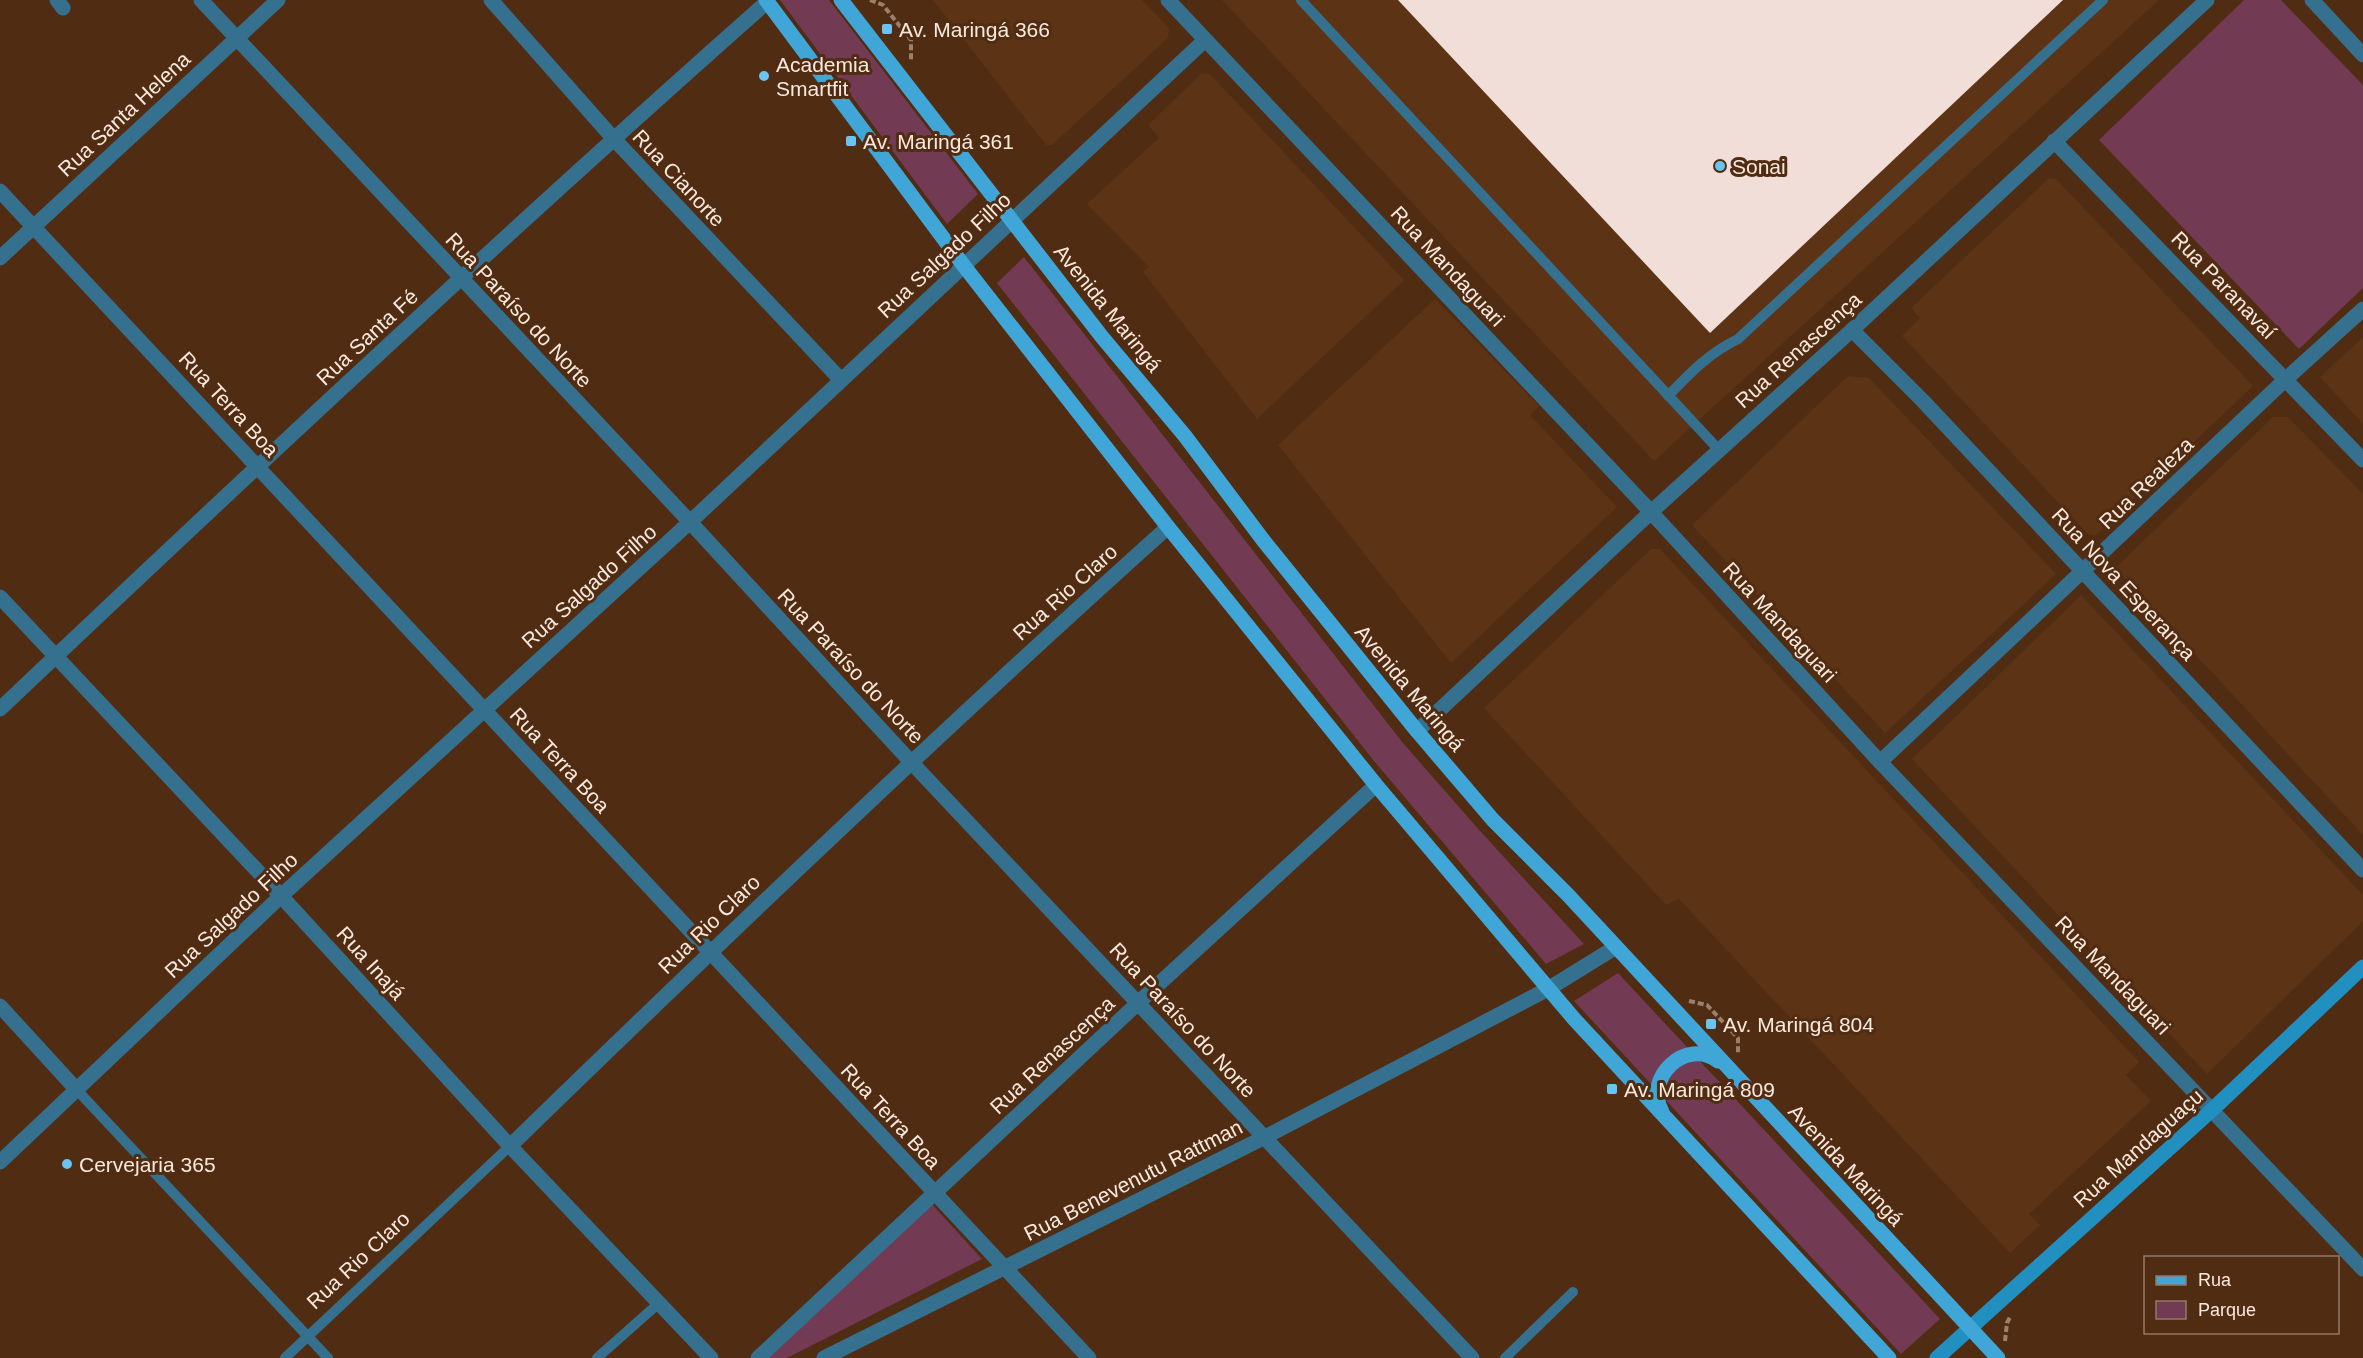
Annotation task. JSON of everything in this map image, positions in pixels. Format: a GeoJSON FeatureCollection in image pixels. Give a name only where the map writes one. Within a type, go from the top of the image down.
{"type":"FeatureCollection","features":[{"type":"Feature","properties":{"kind":"main road","name":"Avenida Maringá"},"geometry":{"type":"LineString","coordinates":[[841,0],[1102,337],[1185,436],[1263,540],[1417,731],[1493,820],[1616,947],[1998,1358]]}},
{"type":"Feature","properties":{"kind":"main road"},"geometry":{"type":"LineString","coordinates":[[767,1],[964,266],[1168,527],[1376,785],[1548,989],[1889,1358]]}},
{"type":"Feature","properties":{"kind":"main road"},"geometry":{"type":"LineString","coordinates":[[1666,1118],[1659,1105],[1657,1090],[1661,1075],[1670,1063],[1684,1056],[1699,1054],[1713,1057],[1725,1066]]}},
{"type":"Feature","properties":{"kind":"street","name":"Rua Paraíso do Norte"},"geometry":{"type":"LineString","coordinates":[[201,0],[690,522],[911,762],[1472,1358]]}},
{"type":"Feature","properties":{"kind":"street","name":"Rua Santa Helena"},"geometry":{"type":"LineString","coordinates":[[0,258],[278,0]]}},
{"type":"Feature","properties":{"kind":"street","name":"Rua Cianorte"},"geometry":{"type":"LineString","coordinates":[[491,0],[613,138],[841,380]]}},
{"type":"Feature","properties":{"kind":"street","name":"Rua Mandaguari"},"geometry":{"type":"LineString","coordinates":[[1168,0],[1651,512],[1880,762],[2363,1269]]}},
{"type":"Feature","properties":{"kind":"street","name":"Rua Renascença"},"geometry":{"type":"LineString","coordinates":[[1417,731],[1651,512],[1852,330],[2207,0]]}},
{"type":"Feature","properties":{"kind":"street"},"geometry":{"type":"LineString","coordinates":[[2312,0],[2363,55]]}},
{"type":"Feature","properties":{"kind":"street","name":"Rua Santa Fé"},"geometry":{"type":"LineString","coordinates":[[0,709],[613,138],[767,1]]}},
{"type":"Feature","properties":{"kind":"street","name":"Rua Salgado Filho"},"geometry":{"type":"LineString","coordinates":[[0,1162],[281,896],[690,522],[1205,40]]}},
{"type":"Feature","properties":{"kind":"street","name":"Rua Paranavaí"},"geometry":{"type":"LineString","coordinates":[[2054,141],[2363,460]]}},
{"type":"Feature","properties":{"kind":"street","name":"Rua Terra Boa"},"geometry":{"type":"LineString","coordinates":[[0,191],[1089,1358]]}},
{"type":"Feature","properties":{"kind":"street","name":"Rua Realeza"},"geometry":{"type":"LineString","coordinates":[[1880,762],[2363,309]]}},
{"type":"Feature","properties":{"kind":"street","name":"Rua Nova Esperança"},"geometry":{"type":"LineString","coordinates":[[1852,330],[1923,401],[2363,870]]}},
{"type":"Feature","properties":{"kind":"street","name":"Rua Rio Claro"},"geometry":{"type":"LineString","coordinates":[[510,1146],[710,951],[911,762],[1168,527]]}},
{"type":"Feature","properties":{"kind":"street","name":"Rua Inajá"},"geometry":{"type":"LineString","coordinates":[[0,597],[281,896],[510,1146],[711,1358]]}},
{"type":"Feature","properties":{"kind":"street","name":"Rua Renascença"},"geometry":{"type":"LineString","coordinates":[[758,1358],[1138,1003],[1376,785]]}},
{"type":"Feature","properties":{"kind":"street","name":"Rua Benevenutu Rattman"},"geometry":{"type":"LineString","coordinates":[[824,1358],[1264,1137],[1548,989],[1616,947]]}},
{"type":"Feature","properties":{"kind":"street","name":"Rua Mandaguaçu"},"geometry":{"type":"LineString","coordinates":[[1937,1358],[2213,1109],[2363,967]]}},
{"type":"Feature","properties":{"kind":"street"},"geometry":{"type":"LineString","coordinates":[[0,1006],[76,1089]]}},
{"type":"Feature","properties":{"kind":"lane"},"geometry":{"type":"LineString","coordinates":[[1301,0],[1719,450]]}},
{"type":"Feature","properties":{"kind":"lane"},"geometry":{"type":"LineString","coordinates":[[1668,396],[1701,362],[1718,349],[1738,339],[2103,0]]}},
{"type":"Feature","properties":{"kind":"lane"},"geometry":{"type":"LineString","coordinates":[[76,1089],[328,1358]]}},
{"type":"Feature","properties":{"kind":"lane","name":"Rua Rio Claro"},"geometry":{"type":"LineString","coordinates":[[285,1358],[510,1146]]}},
{"type":"Feature","properties":{"kind":"lane"},"geometry":{"type":"LineString","coordinates":[[1505,1358],[1573,1292]]}},
{"type":"Feature","properties":{"kind":"lane"},"geometry":{"type":"LineString","coordinates":[[597,1358],[659,1303]]}},
{"type":"Feature","properties":{"kind":"path"},"geometry":{"type":"LineString","coordinates":[[870,0],[883,5],[911,40],[909,58]]}},
{"type":"Feature","properties":{"kind":"path"},"geometry":{"type":"LineString","coordinates":[[1686,1000],[1707,1005],[1738,1038],[1738,1056]]}},
{"type":"Feature","properties":{"kind":"shaded area"},"geometry":{"type":"Polygon","coordinates":[[[933,0],[1142,0],[1169,28],[1168,38],[1052,145],[1046,145],[933,0]]]}},
{"type":"Feature","properties":{"kind":"shaded area"},"geometry":{"type":"Polygon","coordinates":[[[1222,0],[2159,0],[1654,461],[1222,0]]]}},
{"type":"Feature","properties":{"kind":"shaded area"},"geometry":{"type":"Polygon","coordinates":[[[1201,74],[1210,74],[1404,280],[1257,419],[1143,272],[1149,267],[1087,204],[1159,138],[1148,125],[1201,74]]]}},
{"type":"Feature","properties":{"kind":"shaded area"},"geometry":{"type":"Polygon","coordinates":[[[2049,178],[2056,179],[2253,386],[2096,535],[2088,534],[1902,336],[1920,318],[1911,308],[2049,178]]]}},
{"type":"Feature","properties":{"kind":"shaded area"},"geometry":{"type":"Polygon","coordinates":[[[1435,299],[1539,406],[1530,415],[1617,507],[1451,663],[1278,445],[1435,299]]]}},
{"type":"Feature","properties":{"kind":"shaded area"},"geometry":{"type":"Polygon","coordinates":[[[2363,337],[2363,424],[2320,377],[2363,337]]]}},
{"type":"Feature","properties":{"kind":"shaded area"},"geometry":{"type":"Polygon","coordinates":[[[1848,376],[1869,378],[2056,574],[1885,733],[1692,525],[1848,376]]]}},
{"type":"Feature","properties":{"kind":"shaded area"},"geometry":{"type":"Polygon","coordinates":[[[2273,417],[2288,417],[2363,494],[2363,835],[2115,568],[2273,417]]]}},
{"type":"Feature","properties":{"kind":"shaded area"},"geometry":{"type":"Polygon","coordinates":[[[1651,549],[1660,549],[2139,1062],[2126,1075],[2151,1101],[2029,1214],[2040,1225],[2010,1253],[1679,899],[1666,905],[1484,708],[1651,549]]]}},
{"type":"Feature","properties":{"kind":"shaded area"},"geometry":{"type":"Polygon","coordinates":[[[2081,595],[2363,895],[2363,921],[2207,1074],[1912,759],[2081,595]]]}},
{"type":"Feature","properties":{"kind":"green space"},"geometry":{"type":"Polygon","coordinates":[[[780,0],[829,0],[978,194],[947,224],[780,0]]]}},
{"type":"Feature","properties":{"kind":"green space"},"geometry":{"type":"Polygon","coordinates":[[[2244,0],[2281,0],[2363,85],[2363,288],[2299,349],[2099,140],[2244,0]]]}},
{"type":"Feature","properties":{"kind":"green space"},"geometry":{"type":"Polygon","coordinates":[[[1024,257],[1403,743],[1584,944],[1546,964],[1374,761],[997,283],[1024,257]]]}},
{"type":"Feature","properties":{"kind":"green space"},"geometry":{"type":"Polygon","coordinates":[[[1618,973],[1940,1319],[1901,1354],[1574,1001],[1618,973]]]}},
{"type":"Feature","properties":{"kind":"green space"},"geometry":{"type":"Polygon","coordinates":[[[930,1202],[982,1259],[787,1358],[759,1358],[930,1202]]]}},
{"type":"Feature","properties":{"kind":"building","name":"Sonai"},"geometry":{"type":"Polygon","coordinates":[[[1398,0],[2063,0],[1710,333],[1398,0]]]}},
{"type":"Feature","properties":{"kind":"place","name":"Av. Maringá 366"},"geometry":{"type":"Point","coordinates":[887,29]}},
{"type":"Feature","properties":{"kind":"place","name":"Academia Smartfit"},"geometry":{"type":"Point","coordinates":[764,76]}},
{"type":"Feature","properties":{"kind":"place","name":"Av. Maringá 361"},"geometry":{"type":"Point","coordinates":[851,141]}},
{"type":"Feature","properties":{"kind":"place","name":"Sonai"},"geometry":{"type":"Point","coordinates":[1720,166]}},
{"type":"Feature","properties":{"kind":"place","name":"Av. Maringá 804"},"geometry":{"type":"Point","coordinates":[1711,1024]}},
{"type":"Feature","properties":{"kind":"place","name":"Av. Maringá 809"},"geometry":{"type":"Point","coordinates":[1612,1089]}},
{"type":"Feature","properties":{"kind":"place","name":"Cervejaria 365"},"geometry":{"type":"Point","coordinates":[67,1164]}}]}
